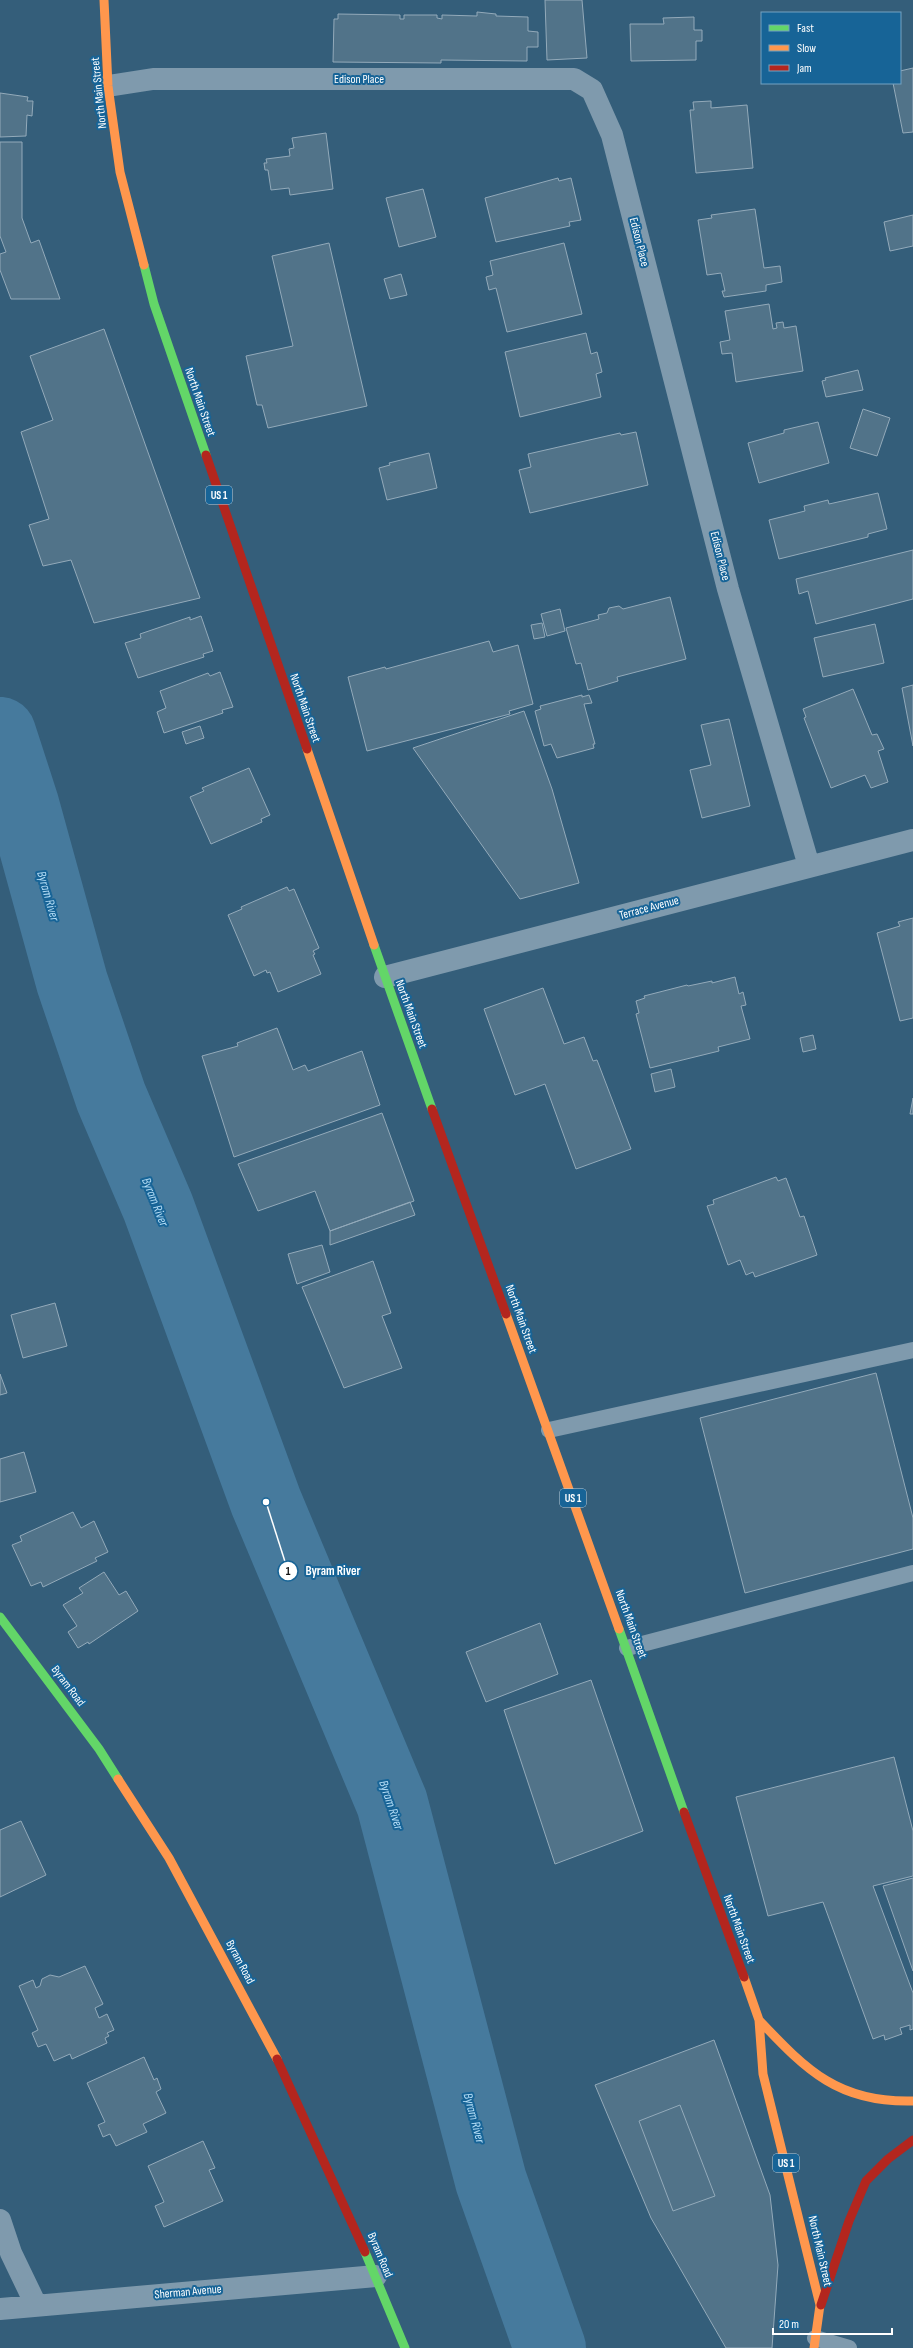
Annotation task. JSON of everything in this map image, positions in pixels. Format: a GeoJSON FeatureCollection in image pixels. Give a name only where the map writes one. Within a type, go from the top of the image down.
{"type":"FeatureCollection","features":[{"type":"Feature","properties":{"kind":"main road","name":"North Main Street"},"geometry":{"type":"LineString","coordinates":[[104,0],[108,86],[120,172],[154,304],[385,977],[759,2020],[763,2074],[793,2189],[820,2305],[814,2343]]}},
{"type":"Feature","properties":{"kind":"main road","name":"Byram Road"},"geometry":{"type":"LineString","coordinates":[[0,1617],[99,1748],[169,1858],[288,2079],[376,2276],[405,2348]]}},
{"type":"Feature","properties":{"kind":"main road","name":"North Main Street"},"geometry":{"type":"LineString","coordinates":[[759,2020],[792,2056],[822,2080],[882,2102],[913,2101]]}},
{"type":"Feature","properties":{"kind":"main road"},"geometry":{"type":"LineString","coordinates":[[820,2305],[849,2221],[866,2181],[888,2159],[913,2140]]}},
{"type":"Feature","properties":{"kind":"street","name":"Edison Place"},"geometry":{"type":"LineString","coordinates":[[108,86],[153,79],[574,79],[592,90],[612,135],[728,589],[809,866]]}},
{"type":"Feature","properties":{"kind":"street","name":"Terrace Avenue"},"geometry":{"type":"LineString","coordinates":[[385,977],[913,840]]}},
{"type":"Feature","properties":{"kind":"street"},"geometry":{"type":"LineString","coordinates":[[0,2220],[11,2253],[36,2305]]}},
{"type":"Feature","properties":{"kind":"street","name":"Sherman Avenue"},"geometry":{"type":"LineString","coordinates":[[0,2309],[376,2276]]}},
{"type":"Feature","properties":{"kind":"lane"},"geometry":{"type":"LineString","coordinates":[[548,1430],[913,1350]]}},
{"type":"Feature","properties":{"kind":"lane"},"geometry":{"type":"LineString","coordinates":[[626,1648],[913,1573]]}},
{"type":"Feature","properties":{"kind":"lane"},"geometry":{"type":"LineString","coordinates":[[814,2343],[849,2348]]}},
{"type":"Feature","properties":{"kind":"building"},"geometry":{"type":"Polygon","coordinates":[[[545,0],[582,0],[587,58],[547,60],[545,0]]]}},
{"type":"Feature","properties":{"kind":"building"},"geometry":{"type":"Polygon","coordinates":[[[477,12],[496,14],[496,16],[528,17],[528,31],[538,32],[538,47],[527,47],[527,61],[441,60],[441,63],[333,62],[334,19],[338,19],[338,14],[400,15],[400,19],[404,19],[404,15],[437,15],[437,18],[442,19],[442,15],[477,16],[477,12]]]}},
{"type":"Feature","properties":{"kind":"building"},"geometry":{"type":"Polygon","coordinates":[[[694,17],[694,30],[702,30],[702,41],[696,41],[696,60],[631,61],[630,24],[664,24],[663,18],[694,17]]]}},
{"type":"Feature","properties":{"kind":"building"},"geometry":{"type":"Polygon","coordinates":[[[913,68],[913,132],[903,133],[893,84],[901,84],[901,71],[913,68]]]}},
{"type":"Feature","properties":{"kind":"building"},"geometry":{"type":"Polygon","coordinates":[[[0,93],[28,97],[27,101],[33,101],[32,116],[27,115],[26,136],[0,137],[0,93]]]}},
{"type":"Feature","properties":{"kind":"building"},"geometry":{"type":"Polygon","coordinates":[[[711,101],[711,108],[747,105],[753,168],[696,173],[690,110],[694,110],[693,102],[711,101]]]}},
{"type":"Feature","properties":{"kind":"building"},"geometry":{"type":"Polygon","coordinates":[[[326,133],[333,189],[290,195],[289,188],[271,190],[268,170],[265,170],[264,163],[267,163],[266,159],[290,156],[289,149],[294,148],[292,138],[326,133]]]}},
{"type":"Feature","properties":{"kind":"building"},"geometry":{"type":"Polygon","coordinates":[[[0,142],[22,142],[22,218],[31,243],[39,240],[60,299],[11,299],[0,270],[0,254],[6,252],[0,236],[0,142]]]}},
{"type":"Feature","properties":{"kind":"building"},"geometry":{"type":"Polygon","coordinates":[[[558,178],[559,181],[571,178],[581,220],[569,222],[570,226],[496,242],[485,198],[558,178]]]}},
{"type":"Feature","properties":{"kind":"building"},"geometry":{"type":"Polygon","coordinates":[[[423,189],[436,237],[399,247],[386,198],[423,189]]]}},
{"type":"Feature","properties":{"kind":"building"},"geometry":{"type":"Polygon","coordinates":[[[755,209],[764,268],[780,266],[782,282],[766,285],[766,291],[724,297],[722,291],[725,291],[721,273],[707,275],[698,220],[712,218],[711,215],[755,209]]]}},
{"type":"Feature","properties":{"kind":"building"},"geometry":{"type":"Polygon","coordinates":[[[913,215],[913,246],[890,251],[884,222],[913,215]]]}},
{"type":"Feature","properties":{"kind":"building"},"geometry":{"type":"Polygon","coordinates":[[[329,243],[367,406],[268,428],[262,405],[257,405],[246,356],[293,346],[272,256],[329,243]]]}},
{"type":"Feature","properties":{"kind":"building"},"geometry":{"type":"Polygon","coordinates":[[[564,243],[582,314],[507,332],[496,288],[489,290],[486,277],[493,275],[490,261],[564,243]]]}},
{"type":"Feature","properties":{"kind":"building"},"geometry":{"type":"Polygon","coordinates":[[[401,274],[407,295],[390,299],[384,279],[401,274]]]}},
{"type":"Feature","properties":{"kind":"building"},"geometry":{"type":"Polygon","coordinates":[[[769,304],[773,329],[777,328],[776,323],[783,322],[784,328],[796,326],[803,371],[736,382],[732,353],[722,354],[720,342],[730,340],[725,311],[769,304]]]}},
{"type":"Feature","properties":{"kind":"building"},"geometry":{"type":"Polygon","coordinates":[[[104,329],[200,598],[94,623],[71,560],[43,566],[29,525],[49,519],[21,432],[53,420],[30,356],[104,329]]]}},
{"type":"Feature","properties":{"kind":"building"},"geometry":{"type":"Polygon","coordinates":[[[586,333],[591,354],[597,352],[602,372],[596,374],[601,397],[520,417],[505,352],[586,333]]]}},
{"type":"Feature","properties":{"kind":"building"},"geometry":{"type":"Polygon","coordinates":[[[858,370],[863,390],[826,397],[822,381],[826,380],[825,378],[858,370]]]}},
{"type":"Feature","properties":{"kind":"building"},"geometry":{"type":"Polygon","coordinates":[[[863,409],[890,418],[877,456],[850,448],[863,409]]]}},
{"type":"Feature","properties":{"kind":"building"},"geometry":{"type":"Polygon","coordinates":[[[818,422],[829,463],[759,483],[748,443],[784,433],[784,430],[818,422]]]}},
{"type":"Feature","properties":{"kind":"building"},"geometry":{"type":"Polygon","coordinates":[[[636,432],[648,485],[530,513],[519,470],[531,467],[528,454],[620,433],[621,435],[636,432]]]}},
{"type":"Feature","properties":{"kind":"building"},"geometry":{"type":"Polygon","coordinates":[[[429,453],[437,488],[387,500],[379,468],[390,465],[389,463],[429,453]]]}},
{"type":"Feature","properties":{"kind":"building"},"geometry":{"type":"Polygon","coordinates":[[[878,493],[887,529],[868,534],[868,537],[779,559],[769,520],[805,511],[804,506],[828,500],[829,504],[878,493]]]}},
{"type":"Feature","properties":{"kind":"building"},"geometry":{"type":"Polygon","coordinates":[[[913,550],[913,599],[816,624],[808,591],[799,594],[796,579],[913,550]]]}},
{"type":"Feature","properties":{"kind":"building"},"geometry":{"type":"Polygon","coordinates":[[[670,597],[686,659],[617,677],[618,681],[588,690],[581,663],[576,664],[566,628],[599,619],[598,615],[607,613],[609,608],[619,606],[623,609],[670,597]]]}},
{"type":"Feature","properties":{"kind":"building"},"geometry":{"type":"Polygon","coordinates":[[[560,609],[565,631],[547,636],[541,614],[560,609]]]}},
{"type":"Feature","properties":{"kind":"building"},"geometry":{"type":"Polygon","coordinates":[[[201,616],[213,651],[203,654],[204,657],[138,678],[125,643],[141,638],[140,634],[190,617],[190,620],[201,616]]]}},
{"type":"Feature","properties":{"kind":"building"},"geometry":{"type":"Polygon","coordinates":[[[542,623],[545,637],[534,639],[531,625],[542,623]]]}},
{"type":"Feature","properties":{"kind":"building"},"geometry":{"type":"Polygon","coordinates":[[[875,624],[884,663],[823,677],[814,638],[875,624]]]}},
{"type":"Feature","properties":{"kind":"building"},"geometry":{"type":"Polygon","coordinates":[[[489,641],[493,652],[518,645],[533,704],[509,711],[510,714],[367,751],[348,677],[385,667],[386,669],[489,641]]]}},
{"type":"Feature","properties":{"kind":"building"},"geometry":{"type":"Polygon","coordinates":[[[220,672],[233,707],[222,710],[223,713],[164,733],[157,712],[166,708],[160,691],[208,673],[210,676],[220,672]]]}},
{"type":"Feature","properties":{"kind":"building"},"geometry":{"type":"Polygon","coordinates":[[[913,685],[913,746],[902,688],[913,685]]]}},
{"type":"Feature","properties":{"kind":"building"},"geometry":{"type":"Polygon","coordinates":[[[853,689],[872,735],[877,734],[884,749],[878,751],[888,782],[871,788],[865,775],[831,788],[804,718],[806,717],[803,709],[853,689]]]}},
{"type":"Feature","properties":{"kind":"building"},"geometry":{"type":"Polygon","coordinates":[[[582,695],[582,697],[589,695],[592,703],[584,704],[595,744],[593,744],[594,748],[557,758],[551,744],[544,746],[535,711],[541,709],[540,706],[582,695]]]}},
{"type":"Feature","properties":{"kind":"building"},"geometry":{"type":"Polygon","coordinates":[[[524,711],[552,789],[579,883],[520,899],[413,748],[524,711]]]}},
{"type":"Feature","properties":{"kind":"building"},"geometry":{"type":"Polygon","coordinates":[[[729,719],[750,806],[702,818],[690,770],[711,765],[701,725],[729,719]]]}},
{"type":"Feature","properties":{"kind":"building"},"geometry":{"type":"Polygon","coordinates":[[[200,726],[204,738],[186,744],[182,732],[200,726]]]}},
{"type":"Feature","properties":{"kind":"building"},"geometry":{"type":"Polygon","coordinates":[[[249,768],[270,815],[261,819],[262,822],[211,844],[190,797],[204,791],[202,788],[249,768]]]}},
{"type":"Feature","properties":{"kind":"building"},"geometry":{"type":"Polygon","coordinates":[[[287,887],[289,891],[294,889],[319,948],[313,951],[315,954],[313,955],[321,974],[278,992],[270,972],[267,973],[266,970],[254,976],[228,915],[242,909],[241,907],[287,887]]]}},
{"type":"Feature","properties":{"kind":"building"},"geometry":{"type":"Polygon","coordinates":[[[913,918],[913,1018],[900,1021],[877,933],[900,926],[898,922],[913,918]]]}},
{"type":"Feature","properties":{"kind":"building"},"geometry":{"type":"Polygon","coordinates":[[[735,977],[739,994],[743,992],[746,1005],[741,1006],[750,1039],[718,1047],[719,1051],[650,1068],[636,1014],[639,1013],[636,1001],[645,998],[644,996],[687,985],[712,981],[712,983],[735,977]]]}},
{"type":"Feature","properties":{"kind":"building"},"geometry":{"type":"Polygon","coordinates":[[[543,988],[564,1044],[584,1037],[593,1061],[597,1060],[631,1149],[576,1169],[545,1084],[515,1095],[484,1009],[543,988]]]}},
{"type":"Feature","properties":{"kind":"building"},"geometry":{"type":"Polygon","coordinates":[[[277,1028],[293,1070],[305,1065],[308,1071],[362,1051],[380,1105],[234,1157],[202,1056],[238,1046],[237,1043],[277,1028]]]}},
{"type":"Feature","properties":{"kind":"building"},"geometry":{"type":"Polygon","coordinates":[[[813,1035],[816,1049],[803,1052],[800,1038],[813,1035]]]}},
{"type":"Feature","properties":{"kind":"building"},"geometry":{"type":"Polygon","coordinates":[[[671,1069],[675,1087],[655,1092],[651,1074],[671,1069]]]}},
{"type":"Feature","properties":{"kind":"building"},"geometry":{"type":"Polygon","coordinates":[[[913,1098],[913,1114],[910,1114],[913,1098]]]}},
{"type":"Feature","properties":{"kind":"building"},"geometry":{"type":"Polygon","coordinates":[[[382,1113],[414,1201],[330,1231],[315,1191],[258,1211],[238,1164],[382,1113]]]}},
{"type":"Feature","properties":{"kind":"building"},"geometry":{"type":"Polygon","coordinates":[[[776,1177],[778,1181],[786,1178],[800,1217],[804,1216],[817,1255],[755,1277],[753,1272],[746,1275],[740,1260],[728,1265],[707,1206],[714,1204],[713,1200],[776,1177]]]}},
{"type":"Feature","properties":{"kind":"building"},"geometry":{"type":"Polygon","coordinates":[[[410,1202],[415,1215],[330,1245],[330,1231],[410,1202]]]}},
{"type":"Feature","properties":{"kind":"building"},"geometry":{"type":"Polygon","coordinates":[[[322,1245],[330,1272],[297,1284],[288,1254],[322,1245]]]}},
{"type":"Feature","properties":{"kind":"building"},"geometry":{"type":"Polygon","coordinates":[[[373,1261],[391,1313],[382,1316],[402,1368],[344,1388],[302,1287],[373,1261]]]}},
{"type":"Feature","properties":{"kind":"building"},"geometry":{"type":"Polygon","coordinates":[[[55,1303],[67,1346],[23,1358],[11,1315],[55,1303]]]}},
{"type":"Feature","properties":{"kind":"building"},"geometry":{"type":"Polygon","coordinates":[[[876,1373],[913,1518],[913,1549],[745,1593],[700,1418],[876,1373]]]}},
{"type":"Feature","properties":{"kind":"building"},"geometry":{"type":"Polygon","coordinates":[[[0,1374],[7,1393],[0,1395],[0,1374]]]}},
{"type":"Feature","properties":{"kind":"building"},"geometry":{"type":"Polygon","coordinates":[[[24,1452],[36,1492],[0,1502],[0,1459],[24,1452]]]}},
{"type":"Feature","properties":{"kind":"building"},"geometry":{"type":"Polygon","coordinates":[[[73,1512],[81,1528],[94,1521],[108,1552],[95,1558],[97,1561],[43,1587],[41,1582],[31,1586],[12,1545],[22,1541],[20,1536],[73,1512]]]}},
{"type":"Feature","properties":{"kind":"building"},"geometry":{"type":"Polygon","coordinates":[[[104,1572],[119,1595],[126,1591],[138,1611],[89,1644],[88,1642],[78,1648],[68,1632],[77,1626],[63,1605],[83,1593],[79,1588],[104,1572]]]}},
{"type":"Feature","properties":{"kind":"building"},"geometry":{"type":"Polygon","coordinates":[[[540,1623],[558,1674],[486,1702],[466,1652],[540,1623]]]}},
{"type":"Feature","properties":{"kind":"building"},"geometry":{"type":"Polygon","coordinates":[[[591,1680],[643,1831],[555,1864],[504,1710],[591,1680]]]}},
{"type":"Feature","properties":{"kind":"building"},"geometry":{"type":"Polygon","coordinates":[[[894,1757],[913,1831],[913,1876],[873,1886],[913,1993],[913,2029],[910,2030],[910,2025],[900,2028],[902,2034],[885,2040],[884,2035],[873,2039],[823,1902],[768,1916],[736,1797],[894,1757]]]}},
{"type":"Feature","properties":{"kind":"building"},"geometry":{"type":"Polygon","coordinates":[[[21,1821],[46,1875],[0,1897],[0,1830],[21,1821]]]}},
{"type":"Feature","properties":{"kind":"building"},"geometry":{"type":"Polygon","coordinates":[[[913,1878],[913,1971],[883,1886],[913,1878]]]}},
{"type":"Feature","properties":{"kind":"building"},"geometry":{"type":"Polygon","coordinates":[[[85,1966],[103,2004],[95,2008],[99,2018],[107,2014],[114,2030],[107,2033],[109,2036],[105,2038],[107,2043],[72,2059],[70,2054],[54,2061],[46,2044],[38,2047],[32,2033],[38,2030],[19,1986],[33,1980],[36,1988],[40,1986],[42,1979],[50,1975],[59,1977],[85,1966]]]}},
{"type":"Feature","properties":{"kind":"building"},"geometry":{"type":"Polygon","coordinates":[[[714,2040],[770,2195],[778,2265],[772,2348],[726,2348],[651,2218],[595,2085],[714,2040]]]}},
{"type":"Feature","properties":{"kind":"building"},"geometry":{"type":"Polygon","coordinates":[[[144,2057],[154,2080],[157,2078],[161,2089],[156,2092],[166,2113],[143,2124],[147,2132],[116,2146],[110,2134],[103,2137],[98,2125],[105,2122],[87,2083],[144,2057]]]}},
{"type":"Feature","properties":{"kind":"building"},"geometry":{"type":"Polygon","coordinates":[[[680,2105],[715,2196],[673,2211],[639,2121],[680,2105]]]}},
{"type":"Feature","properties":{"kind":"building"},"geometry":{"type":"Polygon","coordinates":[[[203,2141],[215,2168],[209,2170],[223,2201],[164,2227],[155,2206],[164,2202],[148,2166],[203,2141]]]}},
{"type":"Feature","properties":{"kind":"waterway","name":"Byram River"},"geometry":{"type":"LineString","coordinates":[[0,733],[23,804],[72,982],[111,1097],[158,1207],[266,1502],[392,1803],[491,2181],[550,2348]]}},
{"type":"Feature","properties":{"kind":"traffic: fast"},"geometry":{"type":"LineString","coordinates":[[144,265],[154,304],[206,455]]}},
{"type":"Feature","properties":{"kind":"traffic: fast"},"geometry":{"type":"LineString","coordinates":[[374,945],[432,1109]]}},
{"type":"Feature","properties":{"kind":"traffic: fast"},"geometry":{"type":"LineString","coordinates":[[0,1617],[99,1749],[118,1779]]}},
{"type":"Feature","properties":{"kind":"traffic: fast"},"geometry":{"type":"LineString","coordinates":[[619,1629],[684,1812]]}},
{"type":"Feature","properties":{"kind":"traffic: fast"},"geometry":{"type":"LineString","coordinates":[[365,2252],[405,2348]]}},
{"type":"Feature","properties":{"kind":"traffic: slow"},"geometry":{"type":"LineString","coordinates":[[104,0],[108,86],[120,172],[144,265]]}},
{"type":"Feature","properties":{"kind":"traffic: slow"},"geometry":{"type":"LineString","coordinates":[[307,749],[374,945]]}},
{"type":"Feature","properties":{"kind":"traffic: slow"},"geometry":{"type":"LineString","coordinates":[[506,1314],[619,1629]]}},
{"type":"Feature","properties":{"kind":"traffic: slow"},"geometry":{"type":"LineString","coordinates":[[118,1779],[169,1858],[277,2059]]}},
{"type":"Feature","properties":{"kind":"traffic: slow"},"geometry":{"type":"LineString","coordinates":[[744,1977],[759,2020],[763,2074],[820,2305],[814,2348]]}},
{"type":"Feature","properties":{"kind":"traffic: slow"},"geometry":{"type":"LineString","coordinates":[[759,2020],[809,2069],[844,2090],[864,2096],[887,2100],[913,2101]]}},
{"type":"Feature","properties":{"kind":"traffic: jam"},"geometry":{"type":"LineString","coordinates":[[206,455],[307,749]]}},
{"type":"Feature","properties":{"kind":"traffic: jam"},"geometry":{"type":"LineString","coordinates":[[432,1109],[506,1314]]}},
{"type":"Feature","properties":{"kind":"traffic: jam"},"geometry":{"type":"LineString","coordinates":[[684,1812],[744,1977]]}},
{"type":"Feature","properties":{"kind":"traffic: jam"},"geometry":{"type":"LineString","coordinates":[[277,2059],[365,2252]]}},
{"type":"Feature","properties":{"kind":"traffic: jam"},"geometry":{"type":"LineString","coordinates":[[821,2305],[849,2221],[866,2181],[888,2159],[913,2140]]}},
{"type":"Feature","properties":{"kind":"place","name":"Byram River"},"geometry":{"type":"Point","coordinates":[266,1502]}}]}
